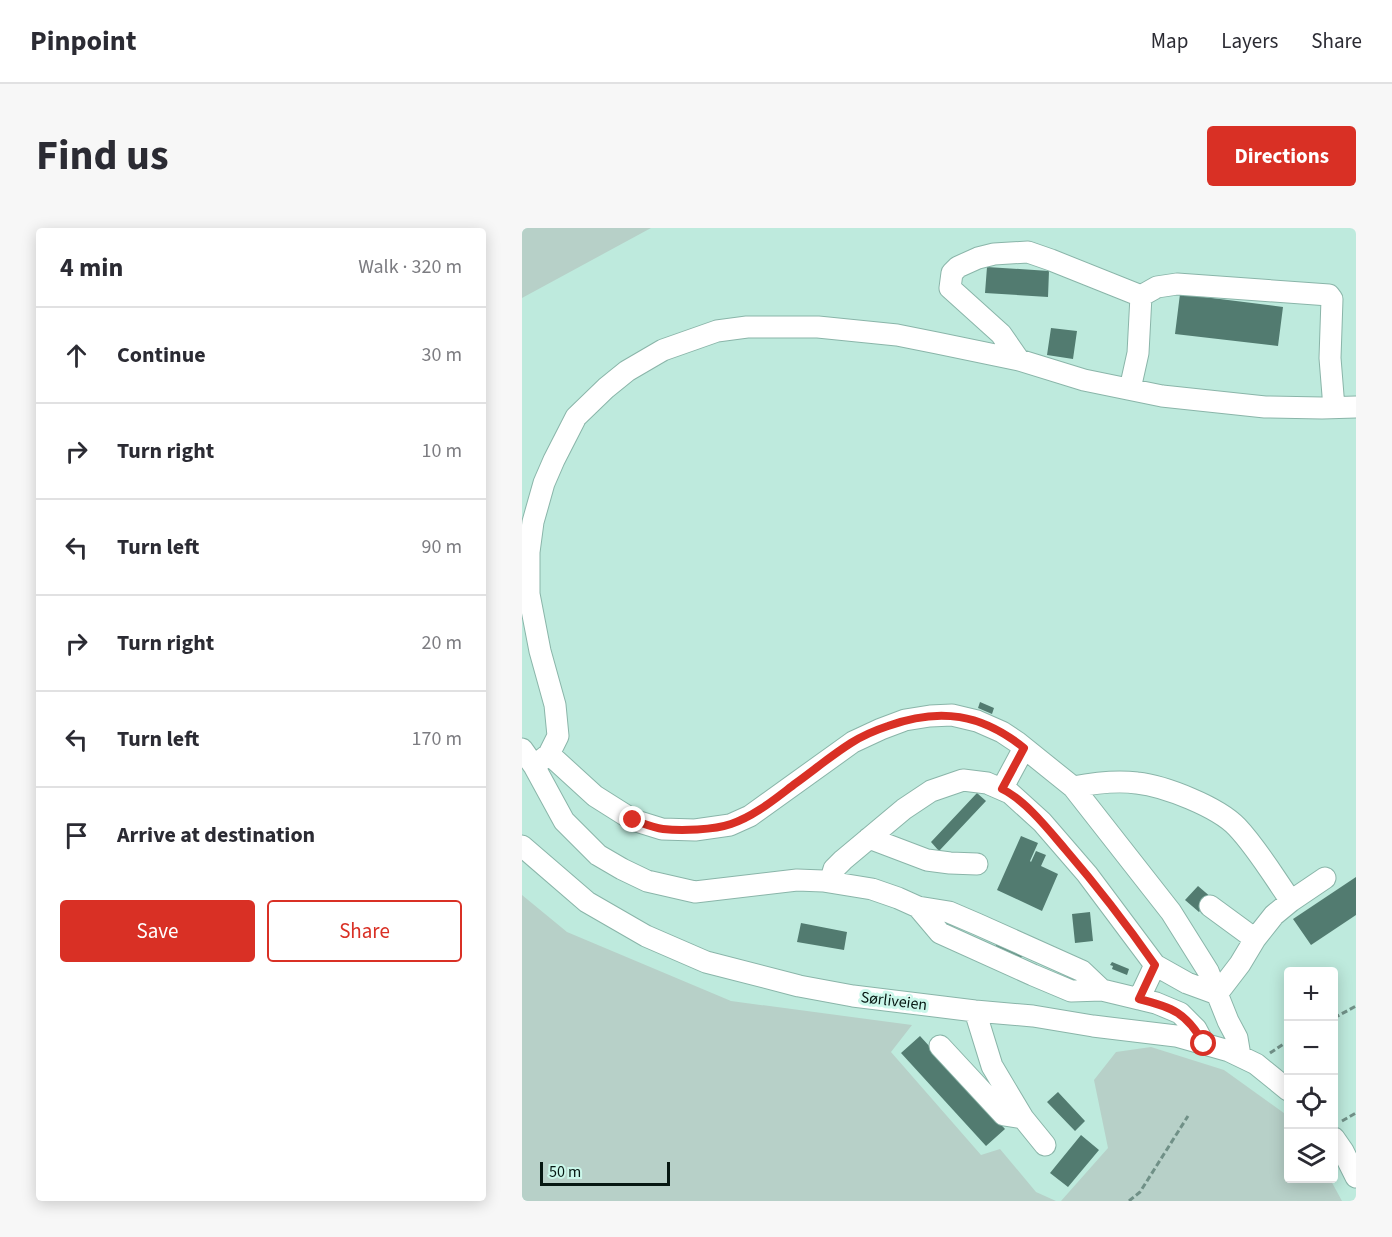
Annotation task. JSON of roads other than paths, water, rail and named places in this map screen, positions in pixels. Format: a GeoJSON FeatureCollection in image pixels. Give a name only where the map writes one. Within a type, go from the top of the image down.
{"type":"FeatureCollection","features":[{"type":"Feature","properties":{"kind":"street"},"geometry":{"type":"LineString","coordinates":[[1019,360],[1001,334],[950,288],[952,273],[958,267],[986,255],[1028,252],[1141,296]]}},
{"type":"Feature","properties":{"kind":"street"},"geometry":{"type":"LineString","coordinates":[[1141,296],[1156,287],[1177,284],[1329,295],[1332,299],[1330,358],[1334,408]]}},
{"type":"Feature","properties":{"kind":"street"},"geometry":{"type":"LineString","coordinates":[[1130,389],[1138,353],[1141,296]]}},
{"type":"Feature","properties":{"kind":"street"},"geometry":{"type":"LineString","coordinates":[[530,755],[558,736],[557,718],[534,629],[528,594],[528,552],[533,522],[544,483],[576,417],[627,371],[663,350],[717,331],[747,327],[818,327],[856,330],[897,335],[1019,360],[1084,380],[1162,396],[1265,407],[1356,407]]}},
{"type":"Feature","properties":{"kind":"street"},"geometry":{"type":"LineString","coordinates":[[530,755],[633,820],[662,829],[694,830],[729,825],[750,816],[853,742],[881,729],[905,720],[930,716],[952,715],[977,721],[1002,732],[1073,787],[1172,912],[1202,959],[1237,1038],[1240,1056]]}},
{"type":"Feature","properties":{"kind":"street"},"geometry":{"type":"LineString","coordinates":[[1002,789],[1024,748]]}},
{"type":"Feature","properties":{"kind":"street"},"geometry":{"type":"LineString","coordinates":[[530,755],[564,821],[598,855],[646,881],[695,892],[797,880],[830,882],[872,890],[918,907],[940,933],[1071,991],[1102,990],[1163,1006],[1180,1013],[1196,1029],[1204,1044]]}},
{"type":"Feature","properties":{"kind":"street"},"geometry":{"type":"LineString","coordinates":[[830,882],[834,869],[904,809],[931,791],[963,780],[987,783],[1010,793],[1042,822],[1087,874],[1155,965],[1187,984],[1217,994]]}},
{"type":"Feature","properties":{"kind":"street"},"geometry":{"type":"LineString","coordinates":[[1073,787],[1105,783],[1137,783],[1168,791],[1223,814],[1237,827],[1291,901]]}},
{"type":"Feature","properties":{"kind":"street"},"geometry":{"type":"LineString","coordinates":[[869,838],[927,860],[977,864]]}},
{"type":"Feature","properties":{"kind":"street","name":"Sørliveien"},"geometry":{"type":"LineString","coordinates":[[522,846],[587,902],[646,936],[706,962],[768,979],[832,992],[1176,1036],[1240,1056],[1256,1064],[1284,1087]]}},
{"type":"Feature","properties":{"kind":"street"},"geometry":{"type":"LineString","coordinates":[[1217,994],[1274,915],[1325,878]]}},
{"type":"Feature","properties":{"kind":"street"},"geometry":{"type":"LineString","coordinates":[[1210,906],[1255,939]]}},
{"type":"Feature","properties":{"kind":"street"},"geometry":{"type":"LineString","coordinates":[[1139,999],[1155,965]]}},
{"type":"Feature","properties":{"kind":"street"},"geometry":{"type":"LineString","coordinates":[[975,1011],[992,1066],[1023,1118],[1045,1145]]}},
{"type":"Feature","properties":{"kind":"street"},"geometry":{"type":"LineString","coordinates":[[940,1046],[1004,1115],[1023,1118]]}},
{"type":"Feature","properties":{"kind":"street"},"geometry":{"type":"LineString","coordinates":[[1338,1137],[1356,1176]]}}]}
